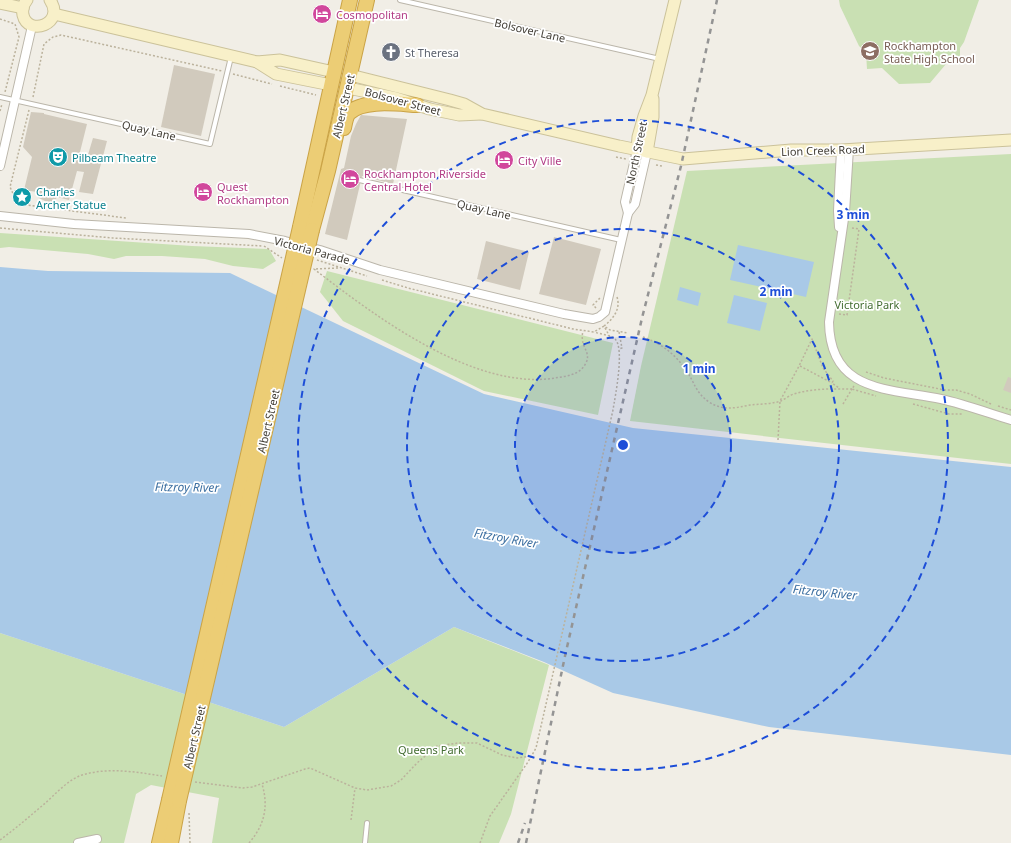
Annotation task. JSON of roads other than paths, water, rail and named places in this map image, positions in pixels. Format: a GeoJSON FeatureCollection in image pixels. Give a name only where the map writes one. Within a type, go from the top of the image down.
{"type":"FeatureCollection","features":[{"type":"Feature","properties":{"kind":"highway","name":"Albert Street"},"geometry":{"type":"LineString","coordinates":[[159,843],[174,800],[306,228],[333,79],[350,0]]}},
{"type":"Feature","properties":{"kind":"highway","name":"Albert Street"},"geometry":{"type":"LineString","coordinates":[[306,228],[328,171],[367,0]]}},
{"type":"Feature","properties":{"kind":"highway","name":"Bolsover Street"},"geometry":{"type":"LineString","coordinates":[[333,79],[349,81]]}},
{"type":"Feature","properties":{"kind":"highway"},"geometry":{"type":"LineString","coordinates":[[328,171],[348,114],[357,108],[368,104],[417,104]]}},
{"type":"Feature","properties":{"kind":"highway","name":"Albert Street"},"geometry":{"type":"LineString","coordinates":[[171,843],[174,800]]}},
{"type":"Feature","properties":{"kind":"street"},"geometry":{"type":"LineString","coordinates":[[0,3],[25,4],[24,18],[32,26],[42,27],[50,22],[54,14],[54,9],[50,0]]}},
{"type":"Feature","properties":{"kind":"street","name":"North Street"},"geometry":{"type":"LineString","coordinates":[[608,301],[628,213],[625,202],[642,151],[638,137],[652,95],[675,0]]}},
{"type":"Feature","properties":{"kind":"street","name":"Bolsover Street"},"geometry":{"type":"LineString","coordinates":[[54,14],[257,62],[276,74],[333,79]]}},
{"type":"Feature","properties":{"kind":"street"},"geometry":{"type":"LineString","coordinates":[[0,166],[32,26]]}},
{"type":"Feature","properties":{"kind":"street","name":"Bolsover Street"},"geometry":{"type":"LineString","coordinates":[[349,81],[396,98],[459,115],[482,114],[642,151]]}},
{"type":"Feature","properties":{"kind":"street","name":"Bolsover Street"},"geometry":{"type":"LineString","coordinates":[[349,81],[450,100],[464,104],[482,114]]}},
{"type":"Feature","properties":{"kind":"street","name":"Lion Creek Road"},"geometry":{"type":"LineString","coordinates":[[642,151],[683,159],[791,150],[845,149],[1011,140]]}},
{"type":"Feature","properties":{"kind":"street"},"geometry":{"type":"LineString","coordinates":[[845,149],[845,212],[829,322],[829,336],[838,361],[851,376],[874,387],[953,402],[1011,420]]}},
{"type":"Feature","properties":{"kind":"street","name":"Victoria Parade"},"geometry":{"type":"LineString","coordinates":[[0,216],[74,224],[249,234],[320,250],[380,270],[556,312],[593,319],[599,317],[605,312],[608,301]]}},
{"type":"Feature","properties":{"kind":"street"},"geometry":{"type":"LineString","coordinates":[[78,843],[97,839]]}},
{"type":"Feature","properties":{"kind":"lane","name":"Bolsover Lane"},"geometry":{"type":"LineString","coordinates":[[400,0],[661,59]]}},
{"type":"Feature","properties":{"kind":"lane","name":"Quay Lane"},"geometry":{"type":"LineString","coordinates":[[2,97],[210,144],[231,56]]}},
{"type":"Feature","properties":{"kind":"lane","name":"Quay Lane"},"geometry":{"type":"LineString","coordinates":[[346,177],[622,240]]}},
{"type":"Feature","properties":{"kind":"lane"},"geometry":{"type":"LineString","coordinates":[[365,843],[366,823]]}},
{"type":"Feature","properties":{"kind":"water"},"geometry":{"type":"Polygon","coordinates":[[[738,245],[814,262],[806,297],[730,280],[738,245]]]}},
{"type":"Feature","properties":{"kind":"water","name":"Fitzroy River"},"geometry":{"type":"Polygon","coordinates":[[[0,267],[48,271],[230,273],[484,394],[633,428],[1011,467],[1011,755],[769,727],[613,693],[544,662],[454,627],[284,727],[0,633],[0,267]]]}},
{"type":"Feature","properties":{"kind":"water"},"geometry":{"type":"Polygon","coordinates":[[[680,287],[701,293],[698,306],[677,300],[680,287]]]}},
{"type":"Feature","properties":{"kind":"water"},"geometry":{"type":"Polygon","coordinates":[[[734,295],[767,303],[760,331],[727,323],[734,295]]]}},
{"type":"Feature","properties":{"kind":"railway"},"geometry":{"type":"LineString","coordinates":[[526,843],[565,656],[642,318],[681,166],[717,0]]}},
{"type":"Feature","properties":{"kind":"railway"},"geometry":{"type":"LineString","coordinates":[[518,843],[525,823]]}},
{"type":"Feature","properties":{"kind":"place","name":"Cosmopolitan"},"geometry":{"type":"Point","coordinates":[322,14]}},
{"type":"Feature","properties":{"kind":"place","name":"Rockhampton State High School"},"geometry":{"type":"Point","coordinates":[870,51]}},
{"type":"Feature","properties":{"kind":"place","name":"St Theresa"},"geometry":{"type":"Point","coordinates":[391,52]}},
{"type":"Feature","properties":{"kind":"place","name":"Pilbeam Theatre"},"geometry":{"type":"Point","coordinates":[58,157]}},
{"type":"Feature","properties":{"kind":"place","name":"City Ville"},"geometry":{"type":"Point","coordinates":[504,160]}},
{"type":"Feature","properties":{"kind":"place","name":"Rockhampton Riverside Central Hotel"},"geometry":{"type":"Point","coordinates":[350,179]}},
{"type":"Feature","properties":{"kind":"place","name":"Quest Rockhampton"},"geometry":{"type":"Point","coordinates":[203,192]}},
{"type":"Feature","properties":{"kind":"place","name":"Charles Archer Statue"},"geometry":{"type":"Point","coordinates":[22,197]}},
{"type":"Feature","properties":{"kind":"park label","name":"Victoria Park"},"geometry":{"type":"Point","coordinates":[867,304]}},
{"type":"Feature","properties":{"kind":"park label","name":"Queens Park"},"geometry":{"type":"Point","coordinates":[431,749]}}]}
